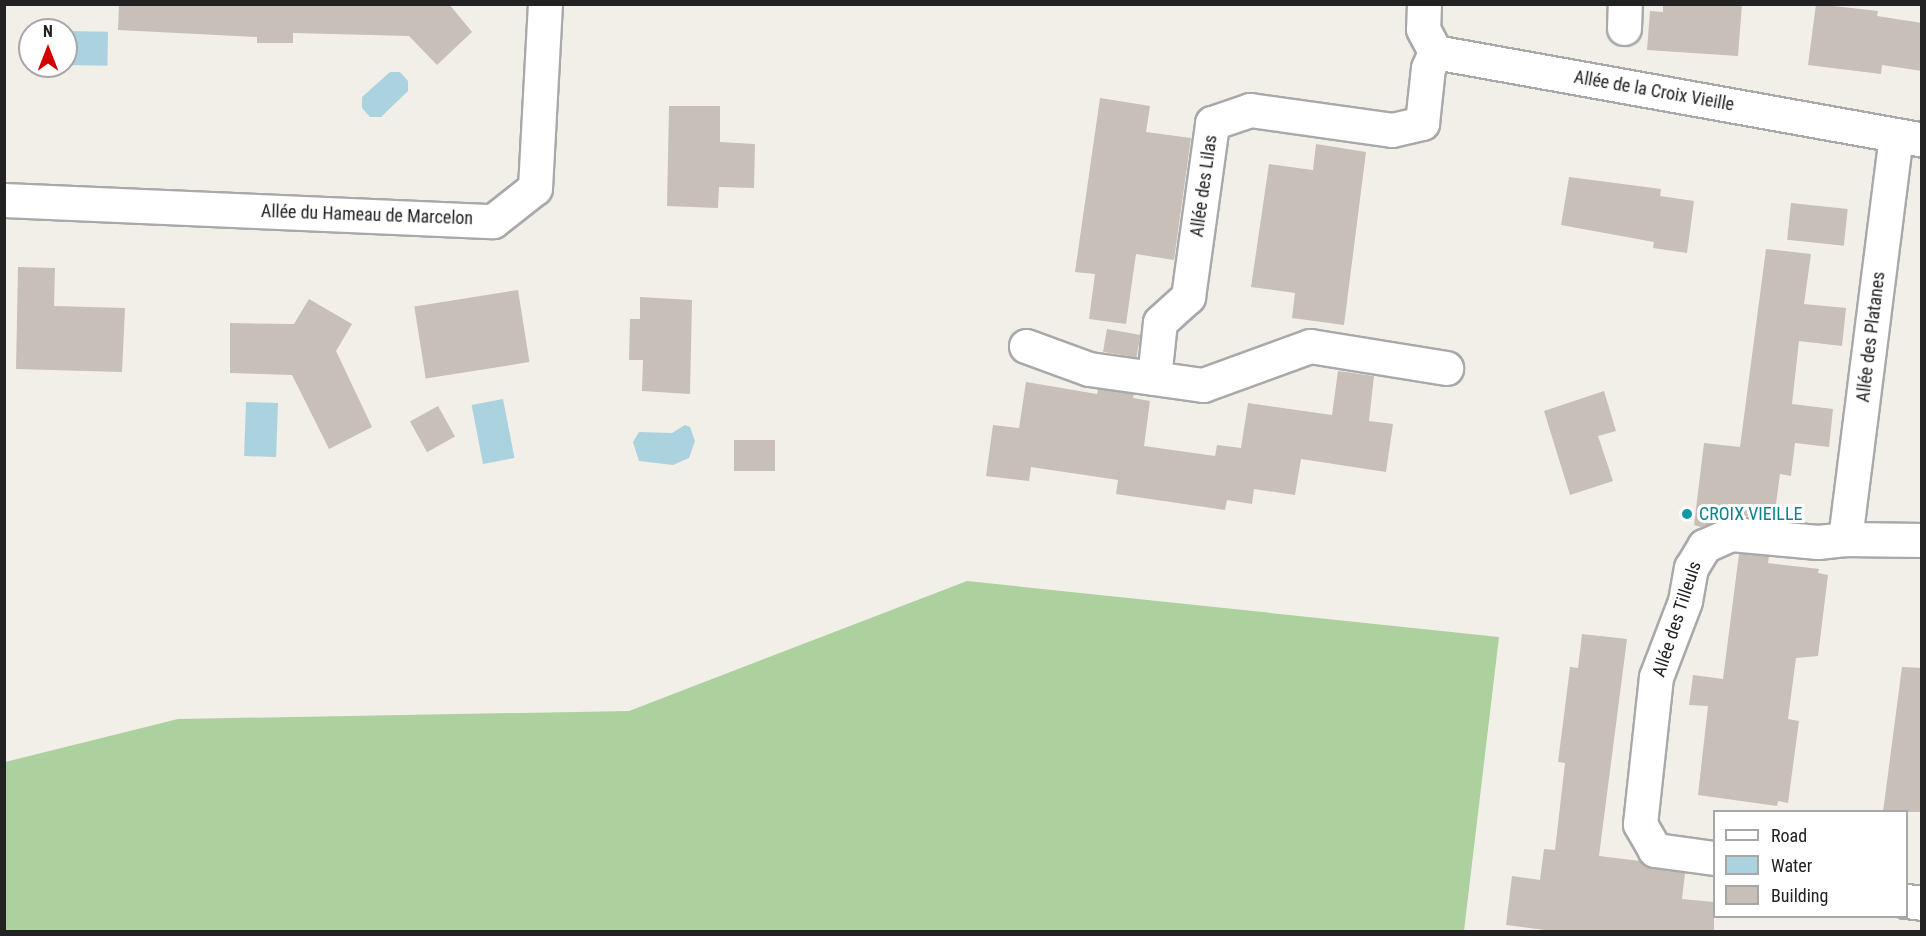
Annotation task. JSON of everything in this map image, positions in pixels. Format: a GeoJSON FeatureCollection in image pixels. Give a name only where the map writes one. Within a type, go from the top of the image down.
{"type":"FeatureCollection","features":[{"type":"Feature","properties":{"kind":"street","name":"Allée du Hameau de Marcelon"},"geometry":{"type":"LineString","coordinates":[[4,200],[493,221],[535,188],[545,4]]}},
{"type":"Feature","properties":{"kind":"street"},"geometry":{"type":"LineString","coordinates":[[1424,4],[1423,29],[1435,52]]}},
{"type":"Feature","properties":{"kind":"street","name":"Allée de la Croix Vieille"},"geometry":{"type":"LineString","coordinates":[[1435,52],[1909,138]]}},
{"type":"Feature","properties":{"kind":"street","name":"Allée des Lilas"},"geometry":{"type":"LineString","coordinates":[[1154,378],[1160,322],[1188,297],[1212,123],[1250,110],[1392,130],[1422,123],[1428,68],[1435,52]]}},
{"type":"Feature","properties":{"kind":"street","name":"Allée des Platanes"},"geometry":{"type":"LineString","coordinates":[[1845,539],[1909,138]]}},
{"type":"Feature","properties":{"kind":"street"},"geometry":{"type":"LineString","coordinates":[[1026,346],[1089,369],[1203,385],[1310,346],[1446,368]]}},
{"type":"Feature","properties":{"kind":"street","name":"Allée des Tilleuls"},"geometry":{"type":"LineString","coordinates":[[1713,858],[1656,850],[1640,824],[1656,677],[1685,601],[1691,568],[1704,546],[1731,534],[1818,543],[1845,539],[1922,540]]}},
{"type":"Feature","properties":{"kind":"green space"},"geometry":{"type":"Polygon","coordinates":[[[967,581],[1499,637],[1464,931],[5,931],[5,762],[178,719],[629,711],[967,581]]]}},
{"type":"Feature","properties":{"kind":"water"},"geometry":{"type":"Polygon","coordinates":[[[78,31],[108,32],[107,66],[78,65],[78,31]]]}},
{"type":"Feature","properties":{"kind":"water"},"geometry":{"type":"Polygon","coordinates":[[[390,72],[400,72],[408,81],[408,91],[381,117],[370,117],[362,108],[362,97],[390,72]]]}},
{"type":"Feature","properties":{"kind":"water"},"geometry":{"type":"Polygon","coordinates":[[[503,399],[514,458],[483,464],[472,405],[503,399]]]}},
{"type":"Feature","properties":{"kind":"water"},"geometry":{"type":"Polygon","coordinates":[[[246,402],[278,403],[276,457],[244,456],[246,402]]]}},
{"type":"Feature","properties":{"kind":"water"},"geometry":{"type":"Polygon","coordinates":[[[685,425],[690,427],[695,441],[689,458],[673,465],[639,461],[633,442],[639,432],[672,433],[685,425]]]}},
{"type":"Feature","properties":{"kind":"building"},"geometry":{"type":"Polygon","coordinates":[[[119,4],[449,4],[472,32],[437,65],[409,36],[293,33],[293,43],[257,43],[257,37],[118,30],[119,4]]]}},
{"type":"Feature","properties":{"kind":"building"},"geometry":{"type":"Polygon","coordinates":[[[1663,4],[1742,4],[1738,56],[1647,50],[1650,11],[1663,12],[1663,4]]]}},
{"type":"Feature","properties":{"kind":"building"},"geometry":{"type":"Polygon","coordinates":[[[1816,4],[1878,11],[1877,16],[1922,23],[1922,71],[1882,65],[1881,74],[1808,65],[1816,4]]]}},
{"type":"Feature","properties":{"kind":"building"},"geometry":{"type":"Polygon","coordinates":[[[1100,98],[1150,106],[1146,132],[1191,138],[1174,260],[1136,254],[1126,324],[1089,319],[1095,274],[1075,272],[1100,98]]]}},
{"type":"Feature","properties":{"kind":"building"},"geometry":{"type":"Polygon","coordinates":[[[669,106],[720,106],[720,142],[755,144],[754,188],[719,187],[718,208],[667,206],[669,106]]]}},
{"type":"Feature","properties":{"kind":"building"},"geometry":{"type":"Polygon","coordinates":[[[1316,144],[1366,152],[1344,325],[1292,318],[1295,293],[1251,287],[1269,164],[1313,170],[1316,144]]]}},
{"type":"Feature","properties":{"kind":"building"},"geometry":{"type":"Polygon","coordinates":[[[1569,177],[1661,189],[1660,196],[1694,201],[1687,253],[1653,248],[1654,242],[1561,225],[1569,177]]]}},
{"type":"Feature","properties":{"kind":"building"},"geometry":{"type":"Polygon","coordinates":[[[1791,203],[1848,209],[1844,246],[1787,240],[1791,203]]]}},
{"type":"Feature","properties":{"kind":"building"},"geometry":{"type":"Polygon","coordinates":[[[1766,249],[1811,254],[1804,304],[1846,308],[1842,346],[1799,341],[1792,404],[1833,409],[1829,447],[1795,443],[1791,476],[1780,474],[1774,519],[1732,515],[1701,527],[1694,525],[1704,443],[1740,447],[1766,249]]]}},
{"type":"Feature","properties":{"kind":"building"},"geometry":{"type":"Polygon","coordinates":[[[18,267],[55,268],[54,306],[125,308],[122,372],[16,369],[18,267]]]}},
{"type":"Feature","properties":{"kind":"building"},"geometry":{"type":"Polygon","coordinates":[[[518,290],[529,362],[426,379],[414,306],[518,290]]]}},
{"type":"Feature","properties":{"kind":"building"},"geometry":{"type":"Polygon","coordinates":[[[640,297],[692,300],[690,394],[642,391],[643,360],[629,360],[630,319],[640,319],[640,297]]]}},
{"type":"Feature","properties":{"kind":"building"},"geometry":{"type":"Polygon","coordinates":[[[309,299],[352,324],[336,351],[372,427],[329,449],[292,375],[230,373],[230,323],[294,324],[309,299]]]}},
{"type":"Feature","properties":{"kind":"building"},"geometry":{"type":"Polygon","coordinates":[[[1107,329],[1140,335],[1136,358],[1103,352],[1107,329]]]}},
{"type":"Feature","properties":{"kind":"building"},"geometry":{"type":"Polygon","coordinates":[[[1338,371],[1374,376],[1369,421],[1393,424],[1386,472],[1301,459],[1295,495],[1254,489],[1252,504],[1227,500],[1225,510],[1116,494],[1118,480],[1031,467],[1029,481],[986,476],[993,425],[1019,428],[1026,382],[1097,394],[1098,389],[1134,394],[1133,398],[1150,401],[1144,446],[1215,456],[1217,445],[1241,448],[1248,403],[1332,415],[1338,371]]]}},
{"type":"Feature","properties":{"kind":"building"},"geometry":{"type":"Polygon","coordinates":[[[1604,391],[1616,431],[1598,436],[1613,481],[1570,495],[1544,411],[1604,391]]]}},
{"type":"Feature","properties":{"kind":"building"},"geometry":{"type":"Polygon","coordinates":[[[438,406],[455,437],[427,452],[410,422],[438,406]]]}},
{"type":"Feature","properties":{"kind":"building"},"geometry":{"type":"Polygon","coordinates":[[[734,440],[775,440],[775,471],[734,471],[734,440]]]}},
{"type":"Feature","properties":{"kind":"building"},"geometry":{"type":"Polygon","coordinates":[[[1739,554],[1769,556],[1768,563],[1819,569],[1818,573],[1828,575],[1818,656],[1796,658],[1788,719],[1799,721],[1788,803],[1778,801],[1777,806],[1698,795],[1708,706],[1689,705],[1693,675],[1723,679],[1739,554]]]}},
{"type":"Feature","properties":{"kind":"building"},"geometry":{"type":"Polygon","coordinates":[[[1582,634],[1627,639],[1599,856],[1640,861],[1652,868],[1685,873],[1682,899],[1713,902],[1714,932],[1560,932],[1506,925],[1512,876],[1540,880],[1544,849],[1555,850],[1565,763],[1558,762],[1570,667],[1578,668],[1582,634]]]}},
{"type":"Feature","properties":{"kind":"building"},"geometry":{"type":"Polygon","coordinates":[[[1902,667],[1922,668],[1922,812],[1883,810],[1902,667]]]}},
{"type":"Feature","properties":{"kind":"place","name":"CROIX VIEILLE"},"geometry":{"type":"Point","coordinates":[1687,514]}}]}
